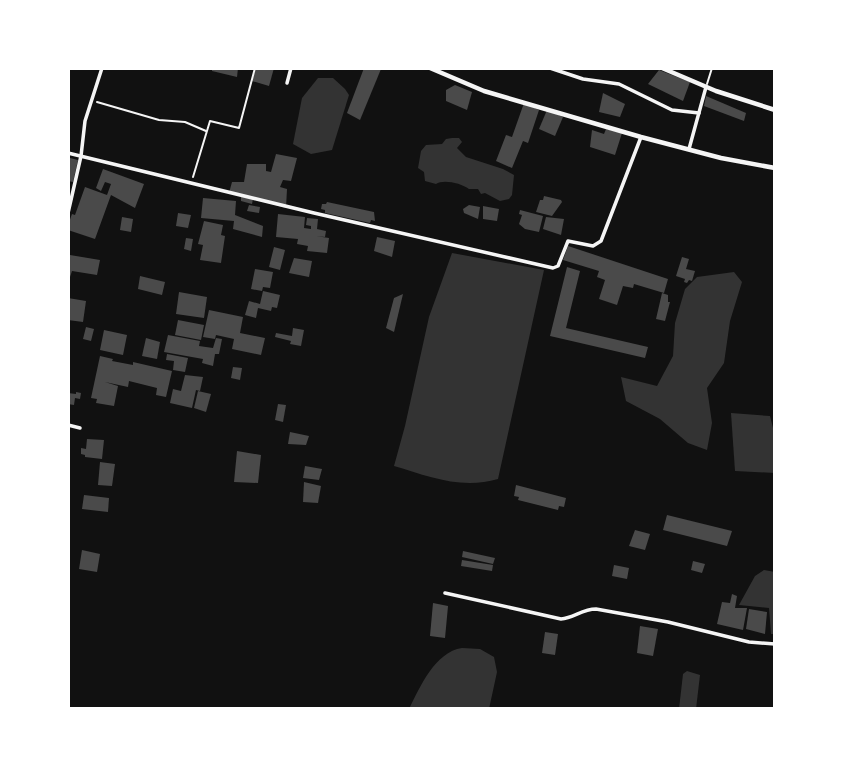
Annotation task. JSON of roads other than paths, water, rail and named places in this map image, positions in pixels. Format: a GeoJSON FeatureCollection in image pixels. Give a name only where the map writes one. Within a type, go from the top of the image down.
{"type":"FeatureCollection","features":[{"type":"Feature","properties":{"kind":"street"},"geometry":{"type":"LineString","coordinates":[[68,213],[81,156],[85,121],[102,68]]}},
{"type":"Feature","properties":{"kind":"street"},"geometry":{"type":"LineString","coordinates":[[287,83],[290,68]]}},
{"type":"Feature","properties":{"kind":"street"},"geometry":{"type":"LineString","coordinates":[[550,68],[583,79],[619,84],[672,110],[698,115]]}},
{"type":"Feature","properties":{"kind":"street"},"geometry":{"type":"LineString","coordinates":[[662,68],[706,87],[775,110]]}},
{"type":"Feature","properties":{"kind":"street"},"geometry":{"type":"LineString","coordinates":[[434,69],[484,91],[641,137],[690,146],[775,168]]}},
{"type":"Feature","properties":{"kind":"street"},"geometry":{"type":"LineString","coordinates":[[690,146],[706,87]]}},
{"type":"Feature","properties":{"kind":"street"},"geometry":{"type":"LineString","coordinates":[[68,152],[314,213],[556,268],[568,241],[593,246],[601,241],[641,137]]}},
{"type":"Feature","properties":{"kind":"street"},"geometry":{"type":"LineString","coordinates":[[68,425],[80,428]]}},
{"type":"Feature","properties":{"kind":"street"},"geometry":{"type":"LineString","coordinates":[[445,593],[561,620],[569,619],[587,609],[596,609],[668,622],[749,642],[775,644]]}},
{"type":"Feature","properties":{"kind":"lane"},"geometry":{"type":"LineString","coordinates":[[706,87],[712,68]]}}]}
